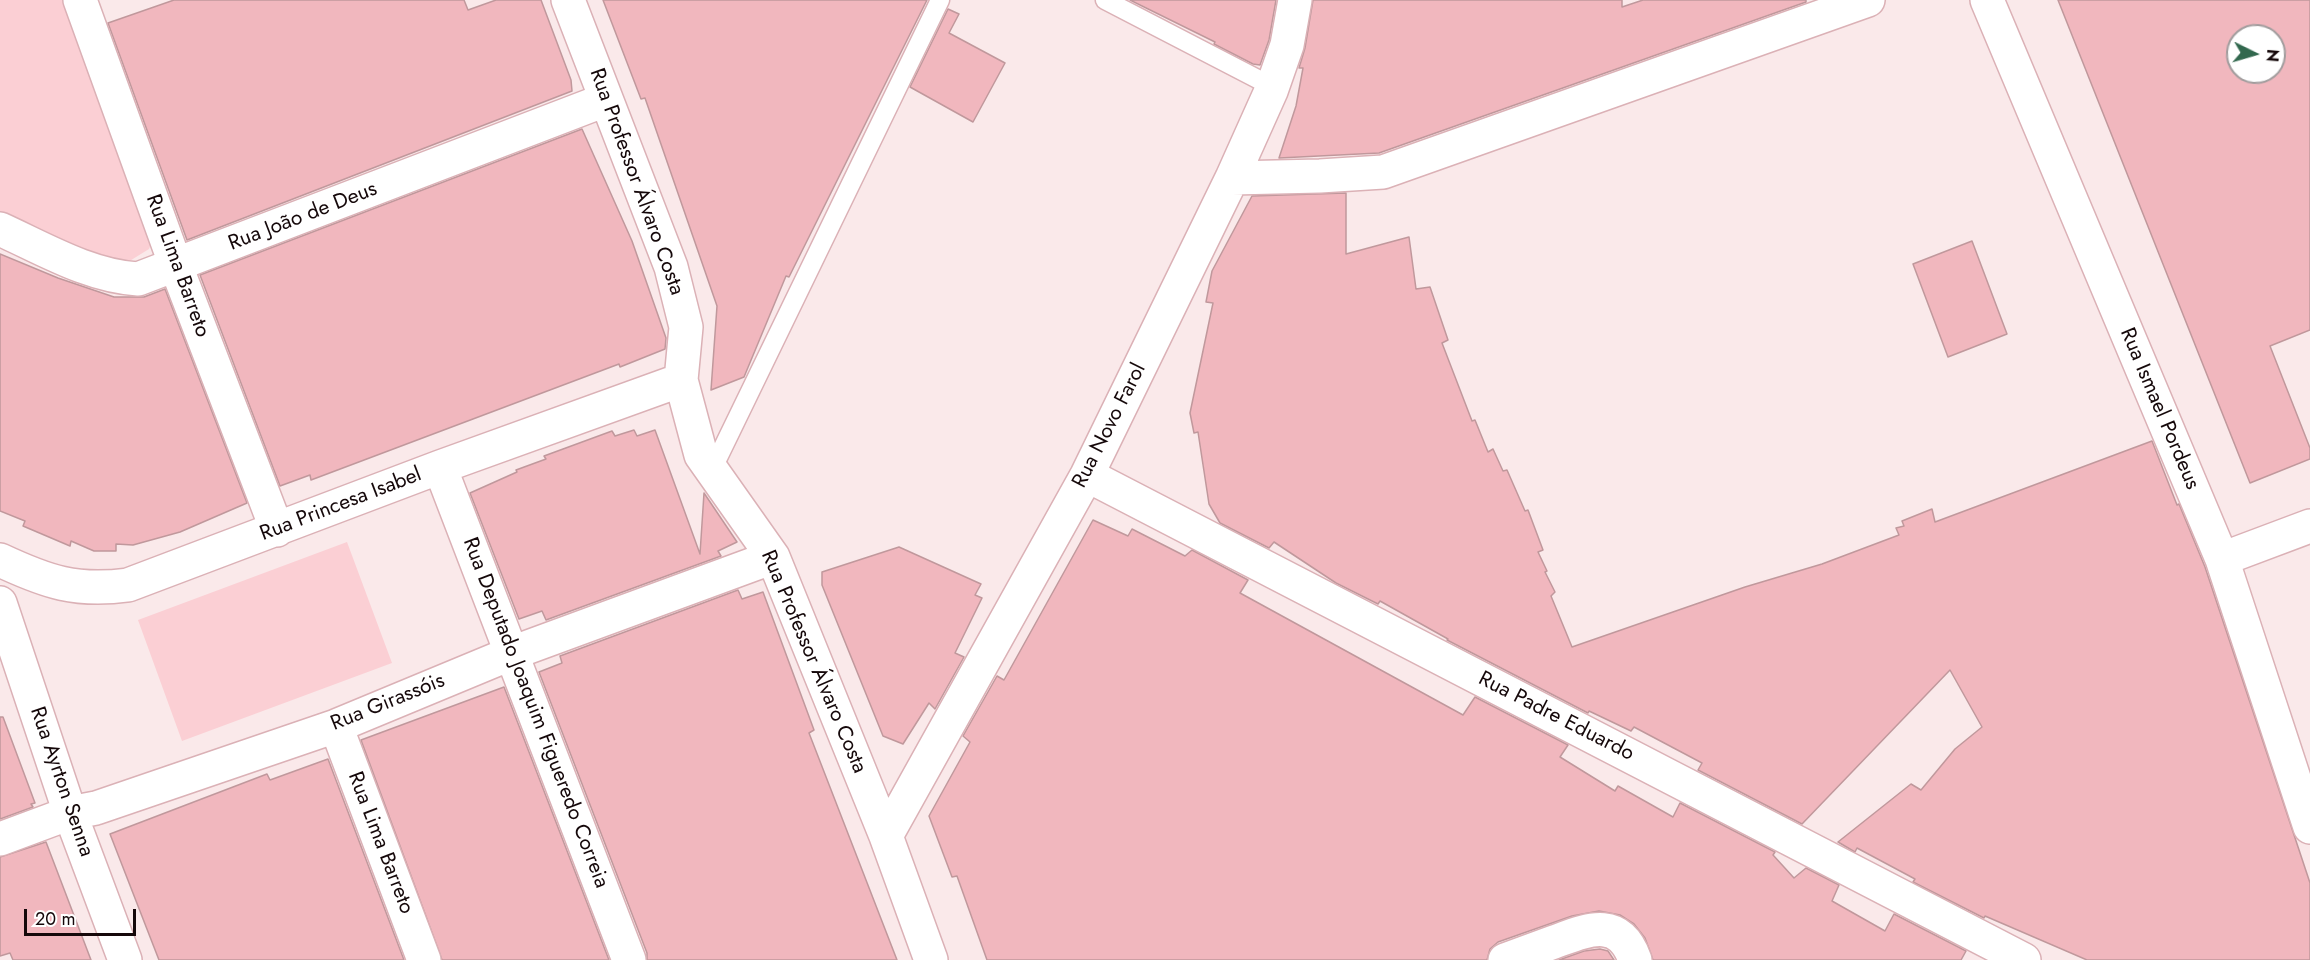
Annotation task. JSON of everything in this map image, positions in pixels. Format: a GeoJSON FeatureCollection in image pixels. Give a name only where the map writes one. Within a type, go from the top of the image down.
{"type":"FeatureCollection","features":[{"type":"Feature","properties":{"kind":"street","name":"Rua Professor Álvaro Costa"},"geometry":{"type":"LineString","coordinates":[[568,0],[671,267],[686,327],[681,380],[701,455],[773,557],[886,836],[931,960]]}},
{"type":"Feature","properties":{"kind":"street","name":"Rua Novo Farol"},"geometry":{"type":"LineString","coordinates":[[886,836],[1087,475],[1232,178],[1273,87],[1287,45],[1295,0]]}},
{"type":"Feature","properties":{"kind":"street"},"geometry":{"type":"LineString","coordinates":[[1232,178],[1383,172],[1868,0]]}},
{"type":"Feature","properties":{"kind":"street","name":"Rua Ismael Pordeus"},"geometry":{"type":"LineString","coordinates":[[1987,0],[2222,559],[2310,827]]}},
{"type":"Feature","properties":{"kind":"street","name":"Rua Lima Barreto"},"geometry":{"type":"LineString","coordinates":[[89,2],[176,266],[278,530]]}},
{"type":"Feature","properties":{"kind":"street","name":"Rua João de Deus"},"geometry":{"type":"LineString","coordinates":[[0,229],[89,269],[118,278],[138,279],[605,100]]}},
{"type":"Feature","properties":{"kind":"street","name":"Rua Princesa Isabel"},"geometry":{"type":"LineString","coordinates":[[0,560],[32,575],[65,585],[99,589],[128,585],[440,467],[681,380]]}},
{"type":"Feature","properties":{"kind":"street","name":"Rua Deputado Joaquim Figueredo Correia"},"geometry":{"type":"LineString","coordinates":[[440,467],[629,960]]}},
{"type":"Feature","properties":{"kind":"street","name":"Rua Padre Eduardo"},"geometry":{"type":"LineString","coordinates":[[1087,475],[2024,960]]}},
{"type":"Feature","properties":{"kind":"street"},"geometry":{"type":"LineString","coordinates":[[2222,559],[2310,526]]}},
{"type":"Feature","properties":{"kind":"street","name":"Rua Girassóis"},"geometry":{"type":"LineString","coordinates":[[0,839],[70,813],[96,808],[336,726],[512,653],[773,557]]}},
{"type":"Feature","properties":{"kind":"street","name":"Rua Ayrton Senna"},"geometry":{"type":"LineString","coordinates":[[0,603],[70,813],[125,960]]}},
{"type":"Feature","properties":{"kind":"street","name":"Rua Lima Barreto"},"geometry":{"type":"LineString","coordinates":[[336,726],[424,960]]}},
{"type":"Feature","properties":{"kind":"street"},"geometry":{"type":"LineString","coordinates":[[1505,960],[1590,929],[1609,931],[1622,938],[1631,949],[1635,960]]}},
{"type":"Feature","properties":{"kind":"lane"},"geometry":{"type":"LineString","coordinates":[[712,470],[940,0]]}},
{"type":"Feature","properties":{"kind":"lane"},"geometry":{"type":"LineString","coordinates":[[1105,0],[1273,87]]}},
{"type":"Feature","properties":{"kind":"shaded area"},"geometry":{"type":"Polygon","coordinates":[[[0,0],[62,0],[153,239],[149,249],[128,262],[107,262],[0,215],[0,0]]]}},
{"type":"Feature","properties":{"kind":"shaded area"},"geometry":{"type":"Polygon","coordinates":[[[347,542],[392,663],[182,741],[138,620],[347,542]]]}},
{"type":"Feature","properties":{"kind":"building"},"geometry":{"type":"Polygon","coordinates":[[[174,0],[464,0],[468,10],[496,0],[541,0],[571,80],[572,91],[187,240],[108,23],[174,0]]]}},
{"type":"Feature","properties":{"kind":"building"},"geometry":{"type":"Polygon","coordinates":[[[603,0],[927,0],[789,277],[786,276],[744,377],[711,390],[717,306],[645,98],[641,99],[603,0]]]}},
{"type":"Feature","properties":{"kind":"building"},"geometry":{"type":"Polygon","coordinates":[[[1130,0],[1276,0],[1269,40],[1260,65],[1253,64],[1214,44],[1215,42],[1130,0]]]}},
{"type":"Feature","properties":{"kind":"building"},"geometry":{"type":"Polygon","coordinates":[[[1313,0],[1622,0],[1622,7],[1643,0],[1806,0],[1806,2],[1379,153],[1279,158],[1296,106],[1303,68],[1299,68],[1305,48],[1313,0]]]}},
{"type":"Feature","properties":{"kind":"building"},"geometry":{"type":"Polygon","coordinates":[[[2058,0],[2310,0],[2310,330],[2270,346],[2310,448],[2310,459],[2250,483],[2058,0]]]}},
{"type":"Feature","properties":{"kind":"building"},"geometry":{"type":"Polygon","coordinates":[[[948,9],[959,14],[949,33],[1005,63],[973,122],[910,87],[948,9]]]}},
{"type":"Feature","properties":{"kind":"building"},"geometry":{"type":"Polygon","coordinates":[[[582,129],[632,241],[666,338],[665,349],[620,367],[619,364],[311,480],[310,475],[280,486],[200,275],[582,129]]]}},
{"type":"Feature","properties":{"kind":"building"},"geometry":{"type":"Polygon","coordinates":[[[1346,193],[1346,254],[1409,237],[1416,289],[1430,287],[1448,340],[1442,343],[1472,421],[1475,420],[1488,452],[1493,449],[1503,471],[1507,470],[1525,511],[1528,510],[1543,550],[1538,552],[1555,592],[1551,596],[1572,647],[1745,587],[1822,564],[1899,535],[1896,528],[1904,526],[1902,521],[1932,509],[1935,522],[2152,441],[2205,567],[2310,883],[2310,960],[2087,960],[1985,916],[1984,918],[1913,882],[1915,879],[1857,848],[1855,852],[1838,842],[1911,784],[1921,790],[1955,749],[1982,727],[1950,670],[1802,824],[1698,770],[1702,763],[1634,727],[1631,731],[1589,711],[1588,713],[1447,640],[1380,601],[1378,604],[1336,583],[1274,542],[1269,548],[1220,523],[1209,504],[1198,432],[1194,433],[1190,413],[1213,303],[1206,302],[1212,271],[1252,196],[1346,193]]]}},
{"type":"Feature","properties":{"kind":"building"},"geometry":{"type":"Polygon","coordinates":[[[1972,241],[2007,334],[1948,357],[1913,264],[1972,241]]]}},
{"type":"Feature","properties":{"kind":"building"},"geometry":{"type":"Polygon","coordinates":[[[0,254],[58,278],[114,297],[144,297],[165,289],[247,503],[180,532],[133,545],[116,544],[116,551],[94,551],[71,541],[70,546],[23,526],[25,521],[0,511],[0,254]]]}},
{"type":"Feature","properties":{"kind":"building"},"geometry":{"type":"Polygon","coordinates":[[[634,430],[637,436],[655,430],[700,554],[704,493],[737,542],[718,551],[721,556],[546,620],[542,611],[519,619],[470,493],[517,472],[516,470],[546,459],[544,456],[612,431],[615,436],[634,430]]]}},
{"type":"Feature","properties":{"kind":"building"},"geometry":{"type":"Polygon","coordinates":[[[1093,520],[1128,536],[1132,529],[1185,556],[1192,550],[1248,580],[1240,593],[1463,715],[1475,697],[1568,745],[1560,757],[1615,791],[1618,786],[1673,817],[1680,803],[1775,852],[1773,855],[1794,878],[1806,868],[1839,885],[1832,901],[1885,931],[1894,914],[1966,951],[1961,960],[1653,960],[1645,938],[1634,924],[1620,915],[1599,911],[1572,916],[1498,942],[1490,949],[1487,960],[987,960],[957,876],[952,877],[929,816],[970,742],[963,736],[997,676],[1004,680],[1093,520]]]}},
{"type":"Feature","properties":{"kind":"building"},"geometry":{"type":"Polygon","coordinates":[[[899,547],[981,584],[975,595],[982,598],[955,653],[964,657],[935,709],[929,703],[903,744],[883,736],[822,585],[822,572],[899,547]]]}},
{"type":"Feature","properties":{"kind":"building"},"geometry":{"type":"Polygon","coordinates":[[[738,590],[742,599],[763,592],[814,730],[809,733],[897,960],[647,960],[647,953],[539,672],[562,663],[560,656],[738,590]]]}},
{"type":"Feature","properties":{"kind":"building"},"geometry":{"type":"Polygon","coordinates":[[[504,687],[609,960],[442,960],[361,740],[504,687]]]}},
{"type":"Feature","properties":{"kind":"building"},"geometry":{"type":"Polygon","coordinates":[[[0,717],[3,717],[35,803],[31,804],[33,807],[0,819],[0,717]]]}},
{"type":"Feature","properties":{"kind":"building"},"geometry":{"type":"Polygon","coordinates":[[[328,759],[404,960],[159,960],[110,834],[267,774],[270,780],[328,759]]]}},
{"type":"Feature","properties":{"kind":"building"},"geometry":{"type":"Polygon","coordinates":[[[46,842],[91,960],[13,960],[10,953],[0,956],[0,857],[46,842]]]}},
{"type":"Feature","properties":{"kind":"building"},"geometry":{"type":"Polygon","coordinates":[[[1600,949],[1608,951],[1614,960],[1559,960],[1584,951],[1600,949]]]}}]}
